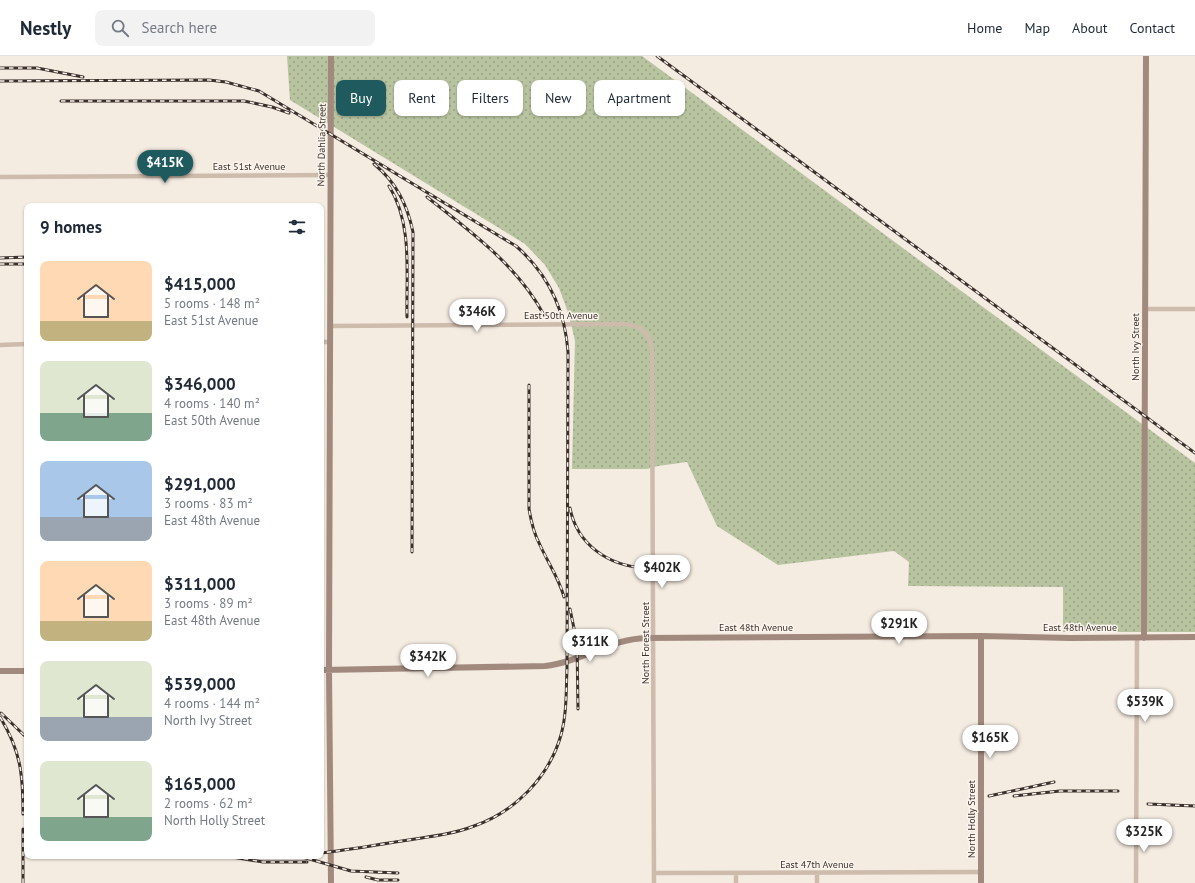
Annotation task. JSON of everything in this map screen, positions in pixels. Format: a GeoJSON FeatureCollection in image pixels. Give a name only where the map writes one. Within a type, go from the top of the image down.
{"type":"FeatureCollection","features":[{"type":"Feature","properties":{"kind":"street","name":"North Dahlia Street"},"geometry":{"type":"LineString","coordinates":[[331,56],[329,670],[331,883]]}},
{"type":"Feature","properties":{"kind":"street","name":"North Ivy Street"},"geometry":{"type":"LineString","coordinates":[[1136,883],[1145,309],[1146,56]]}},
{"type":"Feature","properties":{"kind":"street","name":"East 51st Avenue"},"geometry":{"type":"LineString","coordinates":[[0,177],[330,175]]}},
{"type":"Feature","properties":{"kind":"street"},"geometry":{"type":"LineString","coordinates":[[1145,309],[1195,309]]}},
{"type":"Feature","properties":{"kind":"street","name":"East 50th Avenue"},"geometry":{"type":"LineString","coordinates":[[330,326],[624,324]]}},
{"type":"Feature","properties":{"kind":"street","name":"North Forest Street"},"geometry":{"type":"LineString","coordinates":[[624,324],[635,326],[643,330],[648,336],[651,348],[654,638],[654,883]]}},
{"type":"Feature","properties":{"kind":"street"},"geometry":{"type":"LineString","coordinates":[[324,342],[330,342]]}},
{"type":"Feature","properties":{"kind":"street"},"geometry":{"type":"LineString","coordinates":[[0,345],[24,344]]}},
{"type":"Feature","properties":{"kind":"street","name":"East 48th Avenue"},"geometry":{"type":"LineString","coordinates":[[324,670],[545,666],[578,659],[620,642],[654,638],[981,636],[1140,638],[1195,637]]}},
{"type":"Feature","properties":{"kind":"street","name":"North Holly Street"},"geometry":{"type":"LineString","coordinates":[[981,636],[981,883]]}},
{"type":"Feature","properties":{"kind":"street"},"geometry":{"type":"LineString","coordinates":[[0,671],[24,671]]}},
{"type":"Feature","properties":{"kind":"street","name":"East 47th Avenue"},"geometry":{"type":"LineString","coordinates":[[654,874],[981,872]]}},
{"type":"Feature","properties":{"kind":"street"},"geometry":{"type":"LineString","coordinates":[[736,873],[736,883]]}},
{"type":"Feature","properties":{"kind":"street"},"geometry":{"type":"LineString","coordinates":[[817,873],[817,883]]}},
{"type":"Feature","properties":{"kind":"green space"},"geometry":{"type":"Polygon","coordinates":[[[287,56],[642,56],[675,80],[594,80],[594,116],[685,116],[685,88],[1195,463],[1195,632],[1063,632],[1063,587],[908,586],[909,562],[894,551],[778,565],[717,526],[687,462],[647,469],[572,469],[575,341],[569,315],[559,288],[545,265],[525,244],[290,100],[287,56]]]}},
{"type":"Feature","properties":{"kind":"railway"},"geometry":{"type":"LineString","coordinates":[[657,56],[1195,453]]}},
{"type":"Feature","properties":{"kind":"railway"},"geometry":{"type":"LineString","coordinates":[[0,68],[37,68],[83,77]]}},
{"type":"Feature","properties":{"kind":"railway"},"geometry":{"type":"LineString","coordinates":[[0,81],[209,80],[226,82],[259,91],[516,246],[537,268],[546,281],[559,307],[568,352],[567,668],[564,718],[561,735],[555,750],[539,779],[528,791],[503,812],[489,820],[447,834],[324,853]]}},
{"type":"Feature","properties":{"kind":"railway"},"geometry":{"type":"LineString","coordinates":[[61,101],[244,101],[272,107],[289,113]]}},
{"type":"Feature","properties":{"kind":"railway"},"geometry":{"type":"LineString","coordinates":[[374,164],[389,178],[400,194],[411,222],[413,232],[412,552]]}},
{"type":"Feature","properties":{"kind":"railway"},"geometry":{"type":"LineString","coordinates":[[389,186],[397,201],[402,216],[405,233],[407,250],[407,317]]}},
{"type":"Feature","properties":{"kind":"railway"},"geometry":{"type":"LineString","coordinates":[[427,197],[492,250],[507,265],[521,280],[544,315]]}},
{"type":"Feature","properties":{"kind":"railway"},"geometry":{"type":"LineString","coordinates":[[0,258],[24,257]]}},
{"type":"Feature","properties":{"kind":"railway"},"geometry":{"type":"LineString","coordinates":[[0,264],[24,264]]}},
{"type":"Feature","properties":{"kind":"railway"},"geometry":{"type":"LineString","coordinates":[[529,385],[529,509],[536,536],[564,597]]}},
{"type":"Feature","properties":{"kind":"railway"},"geometry":{"type":"LineString","coordinates":[[570,508],[574,521],[587,543],[607,558],[619,563],[645,568]]}},
{"type":"Feature","properties":{"kind":"railway"},"geometry":{"type":"LineString","coordinates":[[570,609],[577,643],[578,709]]}},
{"type":"Feature","properties":{"kind":"railway"},"geometry":{"type":"LineString","coordinates":[[1,713],[24,735]]}},
{"type":"Feature","properties":{"kind":"railway"},"geometry":{"type":"LineString","coordinates":[[0,717],[17,752],[21,775],[23,814]]}},
{"type":"Feature","properties":{"kind":"railway"},"geometry":{"type":"LineString","coordinates":[[989,796],[1054,782]]}},
{"type":"Feature","properties":{"kind":"railway"},"geometry":{"type":"LineString","coordinates":[[1014,796],[1060,791],[1118,791]]}},
{"type":"Feature","properties":{"kind":"railway"},"geometry":{"type":"LineString","coordinates":[[1148,804],[1195,806]]}},
{"type":"Feature","properties":{"kind":"railway"},"geometry":{"type":"LineString","coordinates":[[23,829],[23,883]]}},
{"type":"Feature","properties":{"kind":"railway"},"geometry":{"type":"LineString","coordinates":[[244,859],[263,862],[307,862]]}},
{"type":"Feature","properties":{"kind":"railway"},"geometry":{"type":"LineString","coordinates":[[309,859],[351,871],[398,873]]}},
{"type":"Feature","properties":{"kind":"railway"},"geometry":{"type":"LineString","coordinates":[[366,877],[378,880],[398,880]]}}]}
